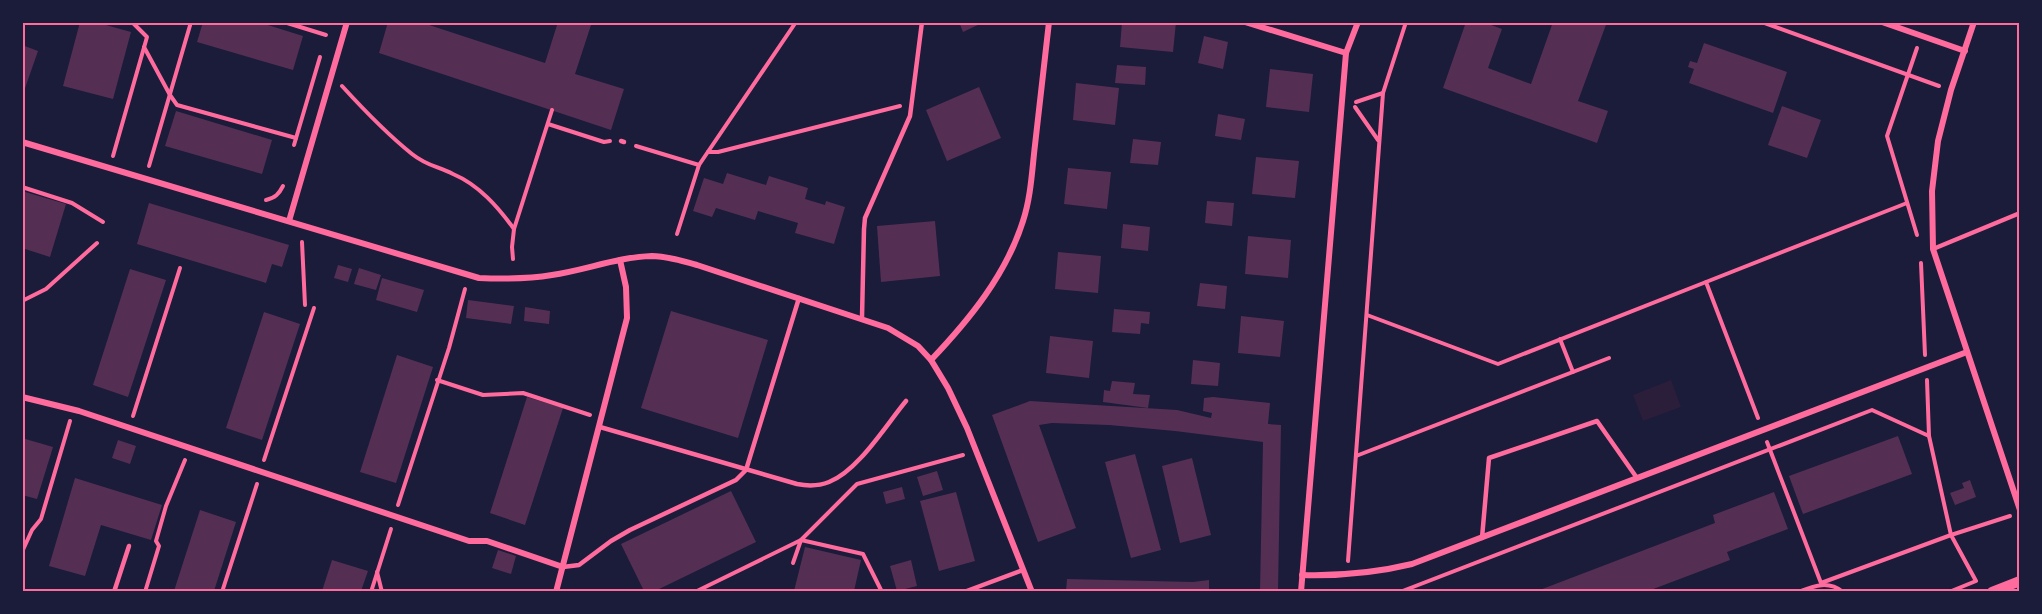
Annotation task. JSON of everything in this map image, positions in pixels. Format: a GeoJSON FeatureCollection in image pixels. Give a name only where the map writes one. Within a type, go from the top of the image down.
{"type":"FeatureCollection","features":[{"type":"Feature","properties":{"kind":"street"},"geometry":{"type":"LineString","coordinates":[[289,221],[347,22]]}},
{"type":"Feature","properties":{"kind":"street"},"geometry":{"type":"LineString","coordinates":[[931,360],[972,315],[1001,270],[1015,244],[1024,219],[1030,189],[1049,22]]}},
{"type":"Feature","properties":{"kind":"street"},"geometry":{"type":"LineString","coordinates":[[1245,22],[1346,53]]}},
{"type":"Feature","properties":{"kind":"street"},"geometry":{"type":"LineString","coordinates":[[1301,591],[1346,53],[1358,22]]}},
{"type":"Feature","properties":{"kind":"street"},"geometry":{"type":"LineString","coordinates":[[1882,22],[1965,51]]}},
{"type":"Feature","properties":{"kind":"street"},"geometry":{"type":"LineString","coordinates":[[1974,22],[1951,90],[1938,141],[1933,181],[1933,249],[2019,510]]}},
{"type":"Feature","properties":{"kind":"street"},"geometry":{"type":"LineString","coordinates":[[22,142],[479,278],[503,279],[554,275],[621,260],[653,256],[678,259],[888,328],[918,346],[931,360],[948,388],[967,428],[1032,591]]}},
{"type":"Feature","properties":{"kind":"street"},"geometry":{"type":"LineString","coordinates":[[556,591],[627,318],[626,287],[621,260]]}},
{"type":"Feature","properties":{"kind":"street"},"geometry":{"type":"LineString","coordinates":[[1302,575],[1347,576],[1387,571],[1412,564],[1967,352]]}},
{"type":"Feature","properties":{"kind":"street"},"geometry":{"type":"LineString","coordinates":[[22,397],[74,410],[469,541],[488,541],[563,567]]}},
{"type":"Feature","properties":{"kind":"street"},"geometry":{"type":"LineString","coordinates":[[1992,591],[2019,581]]}},
{"type":"Feature","properties":{"kind":"lane"},"geometry":{"type":"LineString","coordinates":[[862,318],[866,218],[910,116],[922,22]]}},
{"type":"Feature","properties":{"kind":"lane"},"geometry":{"type":"LineString","coordinates":[[1933,249],[2019,213]]}},
{"type":"Feature","properties":{"kind":"lane"},"geometry":{"type":"LineString","coordinates":[[563,567],[579,565],[610,541],[736,480],[746,470],[799,298]]}},
{"type":"Feature","properties":{"kind":"lane"},"geometry":{"type":"LineString","coordinates":[[600,427],[796,484],[811,486],[828,483],[844,474],[858,461],[906,401]]}},
{"type":"Feature","properties":{"kind":"lane"},"geometry":{"type":"LineString","coordinates":[[1482,537],[1489,458],[1597,421],[1637,478]]}},
{"type":"Feature","properties":{"kind":"lane"},"geometry":{"type":"LineString","coordinates":[[114,591],[129,546]]}},
{"type":"Feature","properties":{"kind":"lane"},"geometry":{"type":"LineString","coordinates":[[964,591],[1023,570]]}},
{"type":"Feature","properties":{"kind":"path"},"geometry":{"type":"LineString","coordinates":[[113,157],[147,37],[132,22]]}},
{"type":"Feature","properties":{"kind":"path"},"geometry":{"type":"LineString","coordinates":[[149,167],[191,22]]}},
{"type":"Feature","properties":{"kind":"path"},"geometry":{"type":"LineString","coordinates":[[284,22],[326,35]]}},
{"type":"Feature","properties":{"kind":"path"},"geometry":{"type":"LineString","coordinates":[[676,234],[699,165],[796,22]]}},
{"type":"Feature","properties":{"kind":"path"},"geometry":{"type":"LineString","coordinates":[[1347,576],[1383,93],[1406,22]]}},
{"type":"Feature","properties":{"kind":"path"},"geometry":{"type":"LineString","coordinates":[[1762,22],[1951,90]]}},
{"type":"Feature","properties":{"kind":"path"},"geometry":{"type":"LineString","coordinates":[[324,44],[328,29]]}},
{"type":"Feature","properties":{"kind":"path"},"geometry":{"type":"LineString","coordinates":[[1918,238],[1887,136],[1922,36]]}},
{"type":"Feature","properties":{"kind":"path"},"geometry":{"type":"LineString","coordinates":[[144,47],[177,105],[296,138]]}},
{"type":"Feature","properties":{"kind":"path"},"geometry":{"type":"LineString","coordinates":[[293,150],[321,52]]}},
{"type":"Feature","properties":{"kind":"path"},"geometry":{"type":"LineString","coordinates":[[319,61],[412,154],[432,167],[451,172],[472,183],[501,212],[514,229]]}},
{"type":"Feature","properties":{"kind":"path"},"geometry":{"type":"LineString","coordinates":[[1379,140],[1353,103],[1383,93]]}},
{"type":"Feature","properties":{"kind":"path"},"geometry":{"type":"LineString","coordinates":[[708,152],[718,152],[913,102]]}},
{"type":"Feature","properties":{"kind":"path"},"geometry":{"type":"LineString","coordinates":[[513,259],[514,229],[552,110]]}},
{"type":"Feature","properties":{"kind":"path"},"geometry":{"type":"LineString","coordinates":[[548,124],[604,142],[614,139],[699,165]]}},
{"type":"Feature","properties":{"kind":"path"},"geometry":{"type":"LineString","coordinates":[[263,201],[279,193],[284,183]]}},
{"type":"Feature","properties":{"kind":"path"},"geometry":{"type":"LineString","coordinates":[[22,187],[72,203],[103,222]]}},
{"type":"Feature","properties":{"kind":"path"},"geometry":{"type":"LineString","coordinates":[[302,242],[305,305]]}},
{"type":"Feature","properties":{"kind":"path"},"geometry":{"type":"LineString","coordinates":[[22,301],[46,289],[97,243]]}},
{"type":"Feature","properties":{"kind":"path"},"geometry":{"type":"LineString","coordinates":[[1921,257],[1929,436],[1951,535],[1976,581],[1949,591]]}},
{"type":"Feature","properties":{"kind":"path"},"geometry":{"type":"LineString","coordinates":[[129,428],[180,268]]}},
{"type":"Feature","properties":{"kind":"path"},"geometry":{"type":"LineString","coordinates":[[1367,315],[1498,364],[1706,282]]}},
{"type":"Feature","properties":{"kind":"path"},"geometry":{"type":"LineString","coordinates":[[399,502],[449,348],[465,289]]}},
{"type":"Feature","properties":{"kind":"path"},"geometry":{"type":"LineString","coordinates":[[222,591],[314,308]]}},
{"type":"Feature","properties":{"kind":"path"},"geometry":{"type":"LineString","coordinates":[[1560,339],[1574,372]]}},
{"type":"Feature","properties":{"kind":"path"},"geometry":{"type":"LineString","coordinates":[[1356,456],[1609,358]]}},
{"type":"Feature","properties":{"kind":"path"},"geometry":{"type":"LineString","coordinates":[[437,380],[483,395],[523,393],[591,415]]}},
{"type":"Feature","properties":{"kind":"path"},"geometry":{"type":"LineString","coordinates":[[22,552],[40,519],[74,410]]}},
{"type":"Feature","properties":{"kind":"path"},"geometry":{"type":"LineString","coordinates":[[1400,591],[1872,410],[1929,436]]}},
{"type":"Feature","properties":{"kind":"path"},"geometry":{"type":"LineString","coordinates":[[145,591],[159,546],[156,541],[166,506],[190,448]]}},
{"type":"Feature","properties":{"kind":"path"},"geometry":{"type":"LineString","coordinates":[[695,591],[801,540],[857,484],[963,455]]}},
{"type":"Feature","properties":{"kind":"path"},"geometry":{"type":"LineString","coordinates":[[371,591],[395,516]]}},
{"type":"Feature","properties":{"kind":"path"},"geometry":{"type":"LineString","coordinates":[[793,563],[801,540]]}},
{"type":"Feature","properties":{"kind":"path"},"geometry":{"type":"LineString","coordinates":[[801,540],[863,554],[882,591]]}},
{"type":"Feature","properties":{"kind":"path"},"geometry":{"type":"LineString","coordinates":[[377,572],[382,591]]}},
{"type":"Feature","properties":{"kind":"path"},"geometry":{"type":"LineString","coordinates":[[1798,591],[1821,583],[1843,591]]}},
{"type":"Feature","properties":{"kind":"shaded area"},"geometry":{"type":"Polygon","coordinates":[[[1671,380],[1681,407],[1643,421],[1633,395],[1671,380]]]}},
{"type":"Feature","properties":{"kind":"building"},"geometry":{"type":"Polygon","coordinates":[[[80,22],[95,22],[131,32],[113,99],[63,86],[80,22]]]}},
{"type":"Feature","properties":{"kind":"building"},"geometry":{"type":"Polygon","coordinates":[[[203,22],[258,22],[303,36],[293,70],[197,42],[203,22]]]}},
{"type":"Feature","properties":{"kind":"building"},"geometry":{"type":"Polygon","coordinates":[[[388,22],[420,22],[545,63],[558,22],[592,22],[575,74],[624,89],[611,130],[379,53],[388,22]]]}},
{"type":"Feature","properties":{"kind":"building"},"geometry":{"type":"Polygon","coordinates":[[[959,22],[984,22],[963,32],[959,22]]]}},
{"type":"Feature","properties":{"kind":"building"},"geometry":{"type":"Polygon","coordinates":[[[1122,22],[1176,22],[1173,52],[1120,47],[1122,22]]]}},
{"type":"Feature","properties":{"kind":"building"},"geometry":{"type":"Polygon","coordinates":[[[1466,22],[1483,22],[1502,29],[1488,68],[1531,84],[1553,22],[1607,22],[1578,101],[1608,111],[1597,143],[1443,88],[1466,22]]]}},
{"type":"Feature","properties":{"kind":"building"},"geometry":{"type":"Polygon","coordinates":[[[1204,36],[1228,42],[1223,69],[1198,63],[1204,36]]]}},
{"type":"Feature","properties":{"kind":"building"},"geometry":{"type":"Polygon","coordinates":[[[1704,43],[1787,72],[1773,113],[1689,83],[1694,69],[1688,67],[1690,61],[1697,63],[1704,43]]]}},
{"type":"Feature","properties":{"kind":"building"},"geometry":{"type":"Polygon","coordinates":[[[22,45],[38,51],[23,94],[22,94],[22,45]]]}},
{"type":"Feature","properties":{"kind":"building"},"geometry":{"type":"Polygon","coordinates":[[[1117,65],[1146,67],[1145,85],[1115,83],[1117,65]]]}},
{"type":"Feature","properties":{"kind":"building"},"geometry":{"type":"Polygon","coordinates":[[[1270,69],[1313,74],[1309,112],[1266,107],[1270,69]]]}},
{"type":"Feature","properties":{"kind":"building"},"geometry":{"type":"Polygon","coordinates":[[[1076,83],[1119,88],[1115,125],[1073,120],[1076,83]]]}},
{"type":"Feature","properties":{"kind":"building"},"geometry":{"type":"Polygon","coordinates":[[[979,87],[1001,138],[947,161],[926,110],[979,87]]]}},
{"type":"Feature","properties":{"kind":"building"},"geometry":{"type":"Polygon","coordinates":[[[1782,106],[1821,120],[1807,158],[1768,145],[1782,106]]]}},
{"type":"Feature","properties":{"kind":"building"},"geometry":{"type":"Polygon","coordinates":[[[176,111],[272,140],[262,174],[165,146],[176,111]]]}},
{"type":"Feature","properties":{"kind":"building"},"geometry":{"type":"Polygon","coordinates":[[[1218,114],[1245,119],[1241,140],[1215,136],[1218,114]]]}},
{"type":"Feature","properties":{"kind":"building"},"geometry":{"type":"Polygon","coordinates":[[[1133,139],[1161,142],[1158,165],[1130,163],[1133,139]]]}},
{"type":"Feature","properties":{"kind":"building"},"geometry":{"type":"Polygon","coordinates":[[[1256,157],[1299,161],[1295,198],[1252,194],[1256,157]]]}},
{"type":"Feature","properties":{"kind":"building"},"geometry":{"type":"Polygon","coordinates":[[[1068,168],[1111,172],[1107,209],[1064,204],[1068,168]]]}},
{"type":"Feature","properties":{"kind":"building"},"geometry":{"type":"Polygon","coordinates":[[[727,173],[766,185],[769,176],[808,188],[805,199],[825,205],[826,201],[845,207],[834,244],[795,233],[798,223],[758,211],[755,220],[716,208],[712,217],[693,211],[704,178],[723,184],[727,173]]]}},
{"type":"Feature","properties":{"kind":"building"},"geometry":{"type":"Polygon","coordinates":[[[22,191],[66,204],[50,257],[22,248],[22,191]]]}},
{"type":"Feature","properties":{"kind":"building"},"geometry":{"type":"Polygon","coordinates":[[[1207,201],[1234,203],[1232,226],[1205,223],[1207,201]]]}},
{"type":"Feature","properties":{"kind":"building"},"geometry":{"type":"Polygon","coordinates":[[[149,203],[289,245],[282,267],[272,264],[266,283],[137,244],[149,203]]]}},
{"type":"Feature","properties":{"kind":"building"},"geometry":{"type":"Polygon","coordinates":[[[935,221],[940,276],[881,282],[877,226],[935,221]]]}},
{"type":"Feature","properties":{"kind":"building"},"geometry":{"type":"Polygon","coordinates":[[[1123,224],[1150,227],[1148,251],[1121,248],[1123,224]]]}},
{"type":"Feature","properties":{"kind":"building"},"geometry":{"type":"Polygon","coordinates":[[[1248,236],[1291,240],[1288,278],[1245,274],[1248,236]]]}},
{"type":"Feature","properties":{"kind":"building"},"geometry":{"type":"Polygon","coordinates":[[[1058,252],[1101,256],[1098,293],[1055,289],[1058,252]]]}},
{"type":"Feature","properties":{"kind":"building"},"geometry":{"type":"Polygon","coordinates":[[[338,265],[352,269],[348,282],[334,278],[338,265]]]}},
{"type":"Feature","properties":{"kind":"building"},"geometry":{"type":"Polygon","coordinates":[[[359,268],[381,275],[376,290],[354,284],[359,268]]]}},
{"type":"Feature","properties":{"kind":"building"},"geometry":{"type":"Polygon","coordinates":[[[130,269],[166,280],[128,397],[93,385],[130,269]]]}},
{"type":"Feature","properties":{"kind":"building"},"geometry":{"type":"Polygon","coordinates":[[[382,278],[424,290],[417,312],[376,300],[382,278]]]}},
{"type":"Feature","properties":{"kind":"building"},"geometry":{"type":"Polygon","coordinates":[[[1200,283],[1227,286],[1225,309],[1197,306],[1200,283]]]}},
{"type":"Feature","properties":{"kind":"building"},"geometry":{"type":"Polygon","coordinates":[[[468,300],[514,306],[511,324],[466,318],[468,300]]]}},
{"type":"Feature","properties":{"kind":"building"},"geometry":{"type":"Polygon","coordinates":[[[525,307],[550,311],[549,324],[524,321],[525,307]]]}},
{"type":"Feature","properties":{"kind":"building"},"geometry":{"type":"Polygon","coordinates":[[[1114,309],[1150,312],[1149,324],[1141,323],[1140,334],[1112,332],[1114,309]]]}},
{"type":"Feature","properties":{"kind":"building"},"geometry":{"type":"Polygon","coordinates":[[[671,311],[768,340],[738,438],[641,408],[671,311]]]}},
{"type":"Feature","properties":{"kind":"building"},"geometry":{"type":"Polygon","coordinates":[[[264,312],[300,324],[262,440],[226,428],[264,312]]]}},
{"type":"Feature","properties":{"kind":"building"},"geometry":{"type":"Polygon","coordinates":[[[1241,316],[1284,321],[1280,357],[1238,353],[1241,316]]]}},
{"type":"Feature","properties":{"kind":"building"},"geometry":{"type":"Polygon","coordinates":[[[1050,336],[1093,341],[1089,378],[1046,373],[1050,336]]]}},
{"type":"Feature","properties":{"kind":"building"},"geometry":{"type":"Polygon","coordinates":[[[397,355],[433,367],[396,483],[360,472],[397,355]]]}},
{"type":"Feature","properties":{"kind":"building"},"geometry":{"type":"Polygon","coordinates":[[[1193,360],[1220,363],[1218,386],[1191,384],[1193,360]]]}},
{"type":"Feature","properties":{"kind":"building"},"geometry":{"type":"Polygon","coordinates":[[[1112,381],[1135,383],[1133,394],[1150,395],[1148,408],[1103,402],[1104,390],[1110,391],[1112,381]]]}},
{"type":"Feature","properties":{"kind":"building"},"geometry":{"type":"Polygon","coordinates":[[[527,397],[563,408],[525,525],[490,513],[527,397]]]}},
{"type":"Feature","properties":{"kind":"building"},"geometry":{"type":"Polygon","coordinates":[[[1204,398],[1270,403],[1268,424],[1281,425],[1278,591],[1260,591],[1263,442],[1109,425],[1052,423],[1039,425],[1076,528],[1038,542],[992,415],[1030,401],[1177,410],[1211,418],[1212,413],[1203,411],[1204,398]]]}},
{"type":"Feature","properties":{"kind":"building"},"geometry":{"type":"Polygon","coordinates":[[[1898,436],[1912,474],[1803,514],[1789,476],[1898,436]]]}},
{"type":"Feature","properties":{"kind":"building"},"geometry":{"type":"Polygon","coordinates":[[[22,438],[53,447],[37,499],[22,495],[22,438]]]}},
{"type":"Feature","properties":{"kind":"building"},"geometry":{"type":"Polygon","coordinates":[[[118,440],[136,446],[130,464],[112,458],[118,440]]]}},
{"type":"Feature","properties":{"kind":"building"},"geometry":{"type":"Polygon","coordinates":[[[1135,454],[1161,550],[1131,558],[1105,462],[1135,454]]]}},
{"type":"Feature","properties":{"kind":"building"},"geometry":{"type":"Polygon","coordinates":[[[1192,458],[1211,535],[1180,543],[1162,466],[1192,458]]]}},
{"type":"Feature","properties":{"kind":"building"},"geometry":{"type":"Polygon","coordinates":[[[937,471],[943,490],[923,496],[917,477],[937,471]]]}},
{"type":"Feature","properties":{"kind":"building"},"geometry":{"type":"Polygon","coordinates":[[[75,478],[162,505],[151,540],[101,525],[85,576],[49,566],[75,478]]]}},
{"type":"Feature","properties":{"kind":"building"},"geometry":{"type":"Polygon","coordinates":[[[1970,480],[1976,497],[1955,505],[1950,493],[1964,488],[1962,483],[1970,480]]]}},
{"type":"Feature","properties":{"kind":"building"},"geometry":{"type":"Polygon","coordinates":[[[902,487],[905,499],[886,504],[883,492],[902,487]]]}},
{"type":"Feature","properties":{"kind":"building"},"geometry":{"type":"Polygon","coordinates":[[[731,491],[756,542],[655,591],[644,591],[621,544],[731,491]]]}},
{"type":"Feature","properties":{"kind":"building"},"geometry":{"type":"Polygon","coordinates":[[[956,492],[975,561],[939,571],[920,501],[956,492]]]}},
{"type":"Feature","properties":{"kind":"building"},"geometry":{"type":"Polygon","coordinates":[[[1774,492],[1788,529],[1727,552],[1730,560],[1648,591],[1537,591],[1715,523],[1713,515],[1774,492]]]}},
{"type":"Feature","properties":{"kind":"building"},"geometry":{"type":"Polygon","coordinates":[[[200,510],[236,522],[214,591],[174,591],[200,510]]]}},
{"type":"Feature","properties":{"kind":"building"},"geometry":{"type":"Polygon","coordinates":[[[805,547],[861,560],[854,591],[794,591],[805,547]]]}},
{"type":"Feature","properties":{"kind":"building"},"geometry":{"type":"Polygon","coordinates":[[[498,550],[516,556],[511,574],[492,568],[498,550]]]}},
{"type":"Feature","properties":{"kind":"building"},"geometry":{"type":"Polygon","coordinates":[[[332,560],[368,571],[361,591],[322,591],[332,560]]]}},
{"type":"Feature","properties":{"kind":"building"},"geometry":{"type":"Polygon","coordinates":[[[911,560],[917,586],[897,591],[890,566],[911,560]]]}},
{"type":"Feature","properties":{"kind":"building"},"geometry":{"type":"Polygon","coordinates":[[[1067,579],[1193,582],[1209,580],[1209,591],[1066,591],[1067,579]]]}}]}
